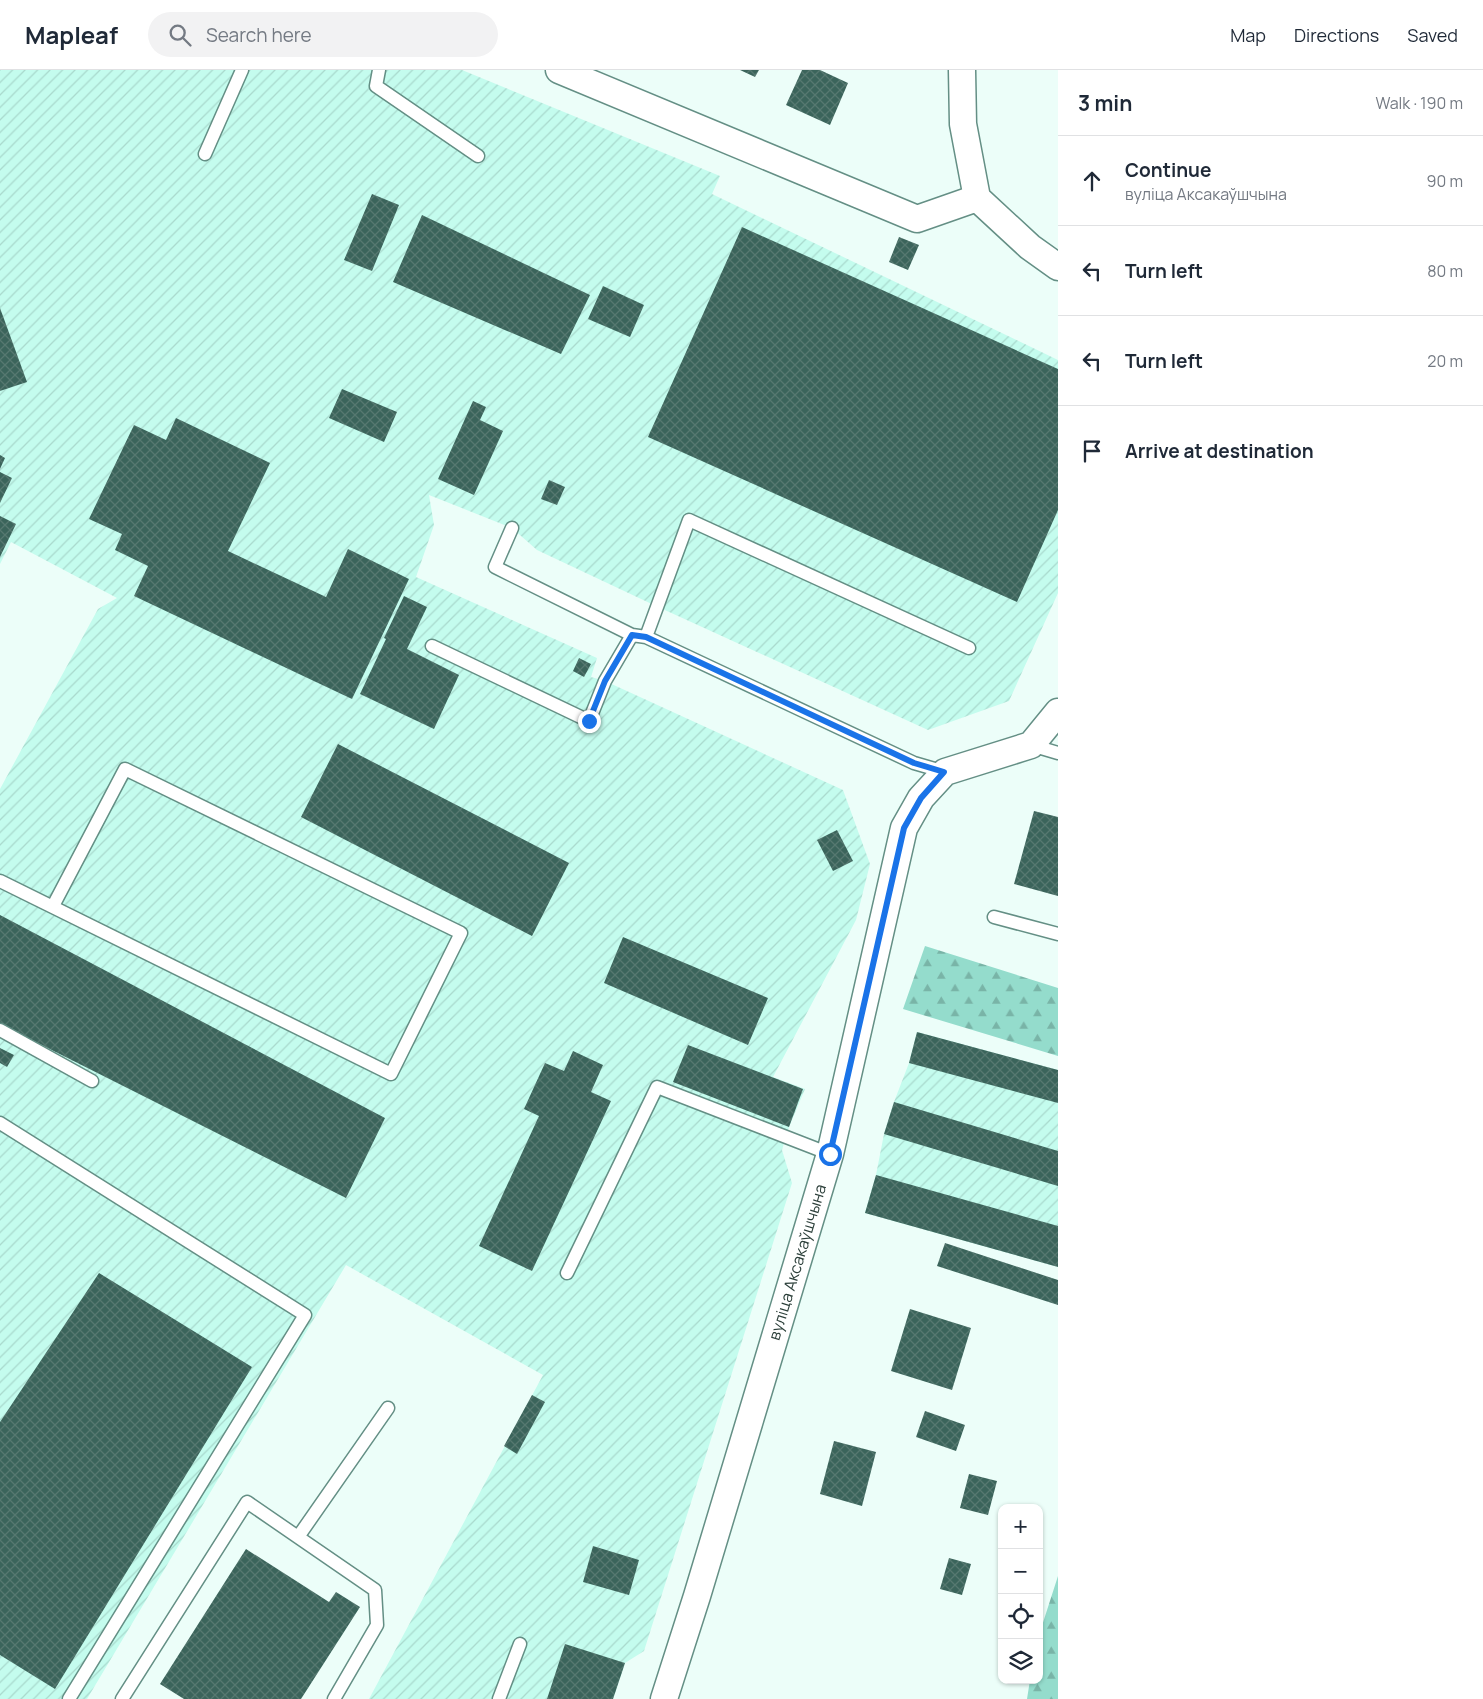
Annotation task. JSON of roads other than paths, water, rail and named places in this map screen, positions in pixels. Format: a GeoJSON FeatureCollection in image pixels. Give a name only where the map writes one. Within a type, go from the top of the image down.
{"type":"FeatureCollection","features":[{"type":"Feature","properties":{"kind":"street"},"geometry":{"type":"LineString","coordinates":[[559,70],[917,219],[977,198]]}},
{"type":"Feature","properties":{"kind":"street"},"geometry":{"type":"LineString","coordinates":[[962,70],[963,124],[977,198],[1030,247],[1058,267]]}},
{"type":"Feature","properties":{"kind":"street"},"geometry":{"type":"LineString","coordinates":[[944,772],[1031,745],[1058,712]]}},
{"type":"Feature","properties":{"kind":"street","name":"вуліца Аксакаўшчына"},"geometry":{"type":"LineString","coordinates":[[664,1699],[697,1596],[830,1154],[904,828],[921,798],[944,772]]}},
{"type":"Feature","properties":{"kind":"lane"},"geometry":{"type":"LineString","coordinates":[[205,154],[242,70]]}},
{"type":"Feature","properties":{"kind":"lane"},"geometry":{"type":"LineString","coordinates":[[379,70],[376,86],[478,156]]}},
{"type":"Feature","properties":{"kind":"lane"},"geometry":{"type":"LineString","coordinates":[[646,637],[689,520],[969,648]]}},
{"type":"Feature","properties":{"kind":"lane"},"geometry":{"type":"LineString","coordinates":[[512,528],[495,567],[632,635],[646,637],[914,763],[944,772]]}},
{"type":"Feature","properties":{"kind":"lane"},"geometry":{"type":"LineString","coordinates":[[432,646],[589,721],[605,681],[632,635]]}},
{"type":"Feature","properties":{"kind":"lane"},"geometry":{"type":"LineString","coordinates":[[1031,745],[1058,753]]}},
{"type":"Feature","properties":{"kind":"lane"},"geometry":{"type":"LineString","coordinates":[[0,881],[391,1074],[461,933],[125,769],[53,906]]}},
{"type":"Feature","properties":{"kind":"lane"},"geometry":{"type":"LineString","coordinates":[[994,917],[1058,934]]}},
{"type":"Feature","properties":{"kind":"lane"},"geometry":{"type":"LineString","coordinates":[[0,1030],[92,1082]]}},
{"type":"Feature","properties":{"kind":"lane"},"geometry":{"type":"LineString","coordinates":[[567,1273],[657,1087],[830,1154]]}},
{"type":"Feature","properties":{"kind":"lane"},"geometry":{"type":"LineString","coordinates":[[0,1123],[305,1315],[69,1699]]}},
{"type":"Feature","properties":{"kind":"lane"},"geometry":{"type":"LineString","coordinates":[[298,1537],[388,1408]]}},
{"type":"Feature","properties":{"kind":"lane"},"geometry":{"type":"LineString","coordinates":[[122,1699],[248,1502],[375,1590],[377,1625],[334,1699]]}},
{"type":"Feature","properties":{"kind":"lane"},"geometry":{"type":"LineString","coordinates":[[499,1699],[520,1644]]}}]}
